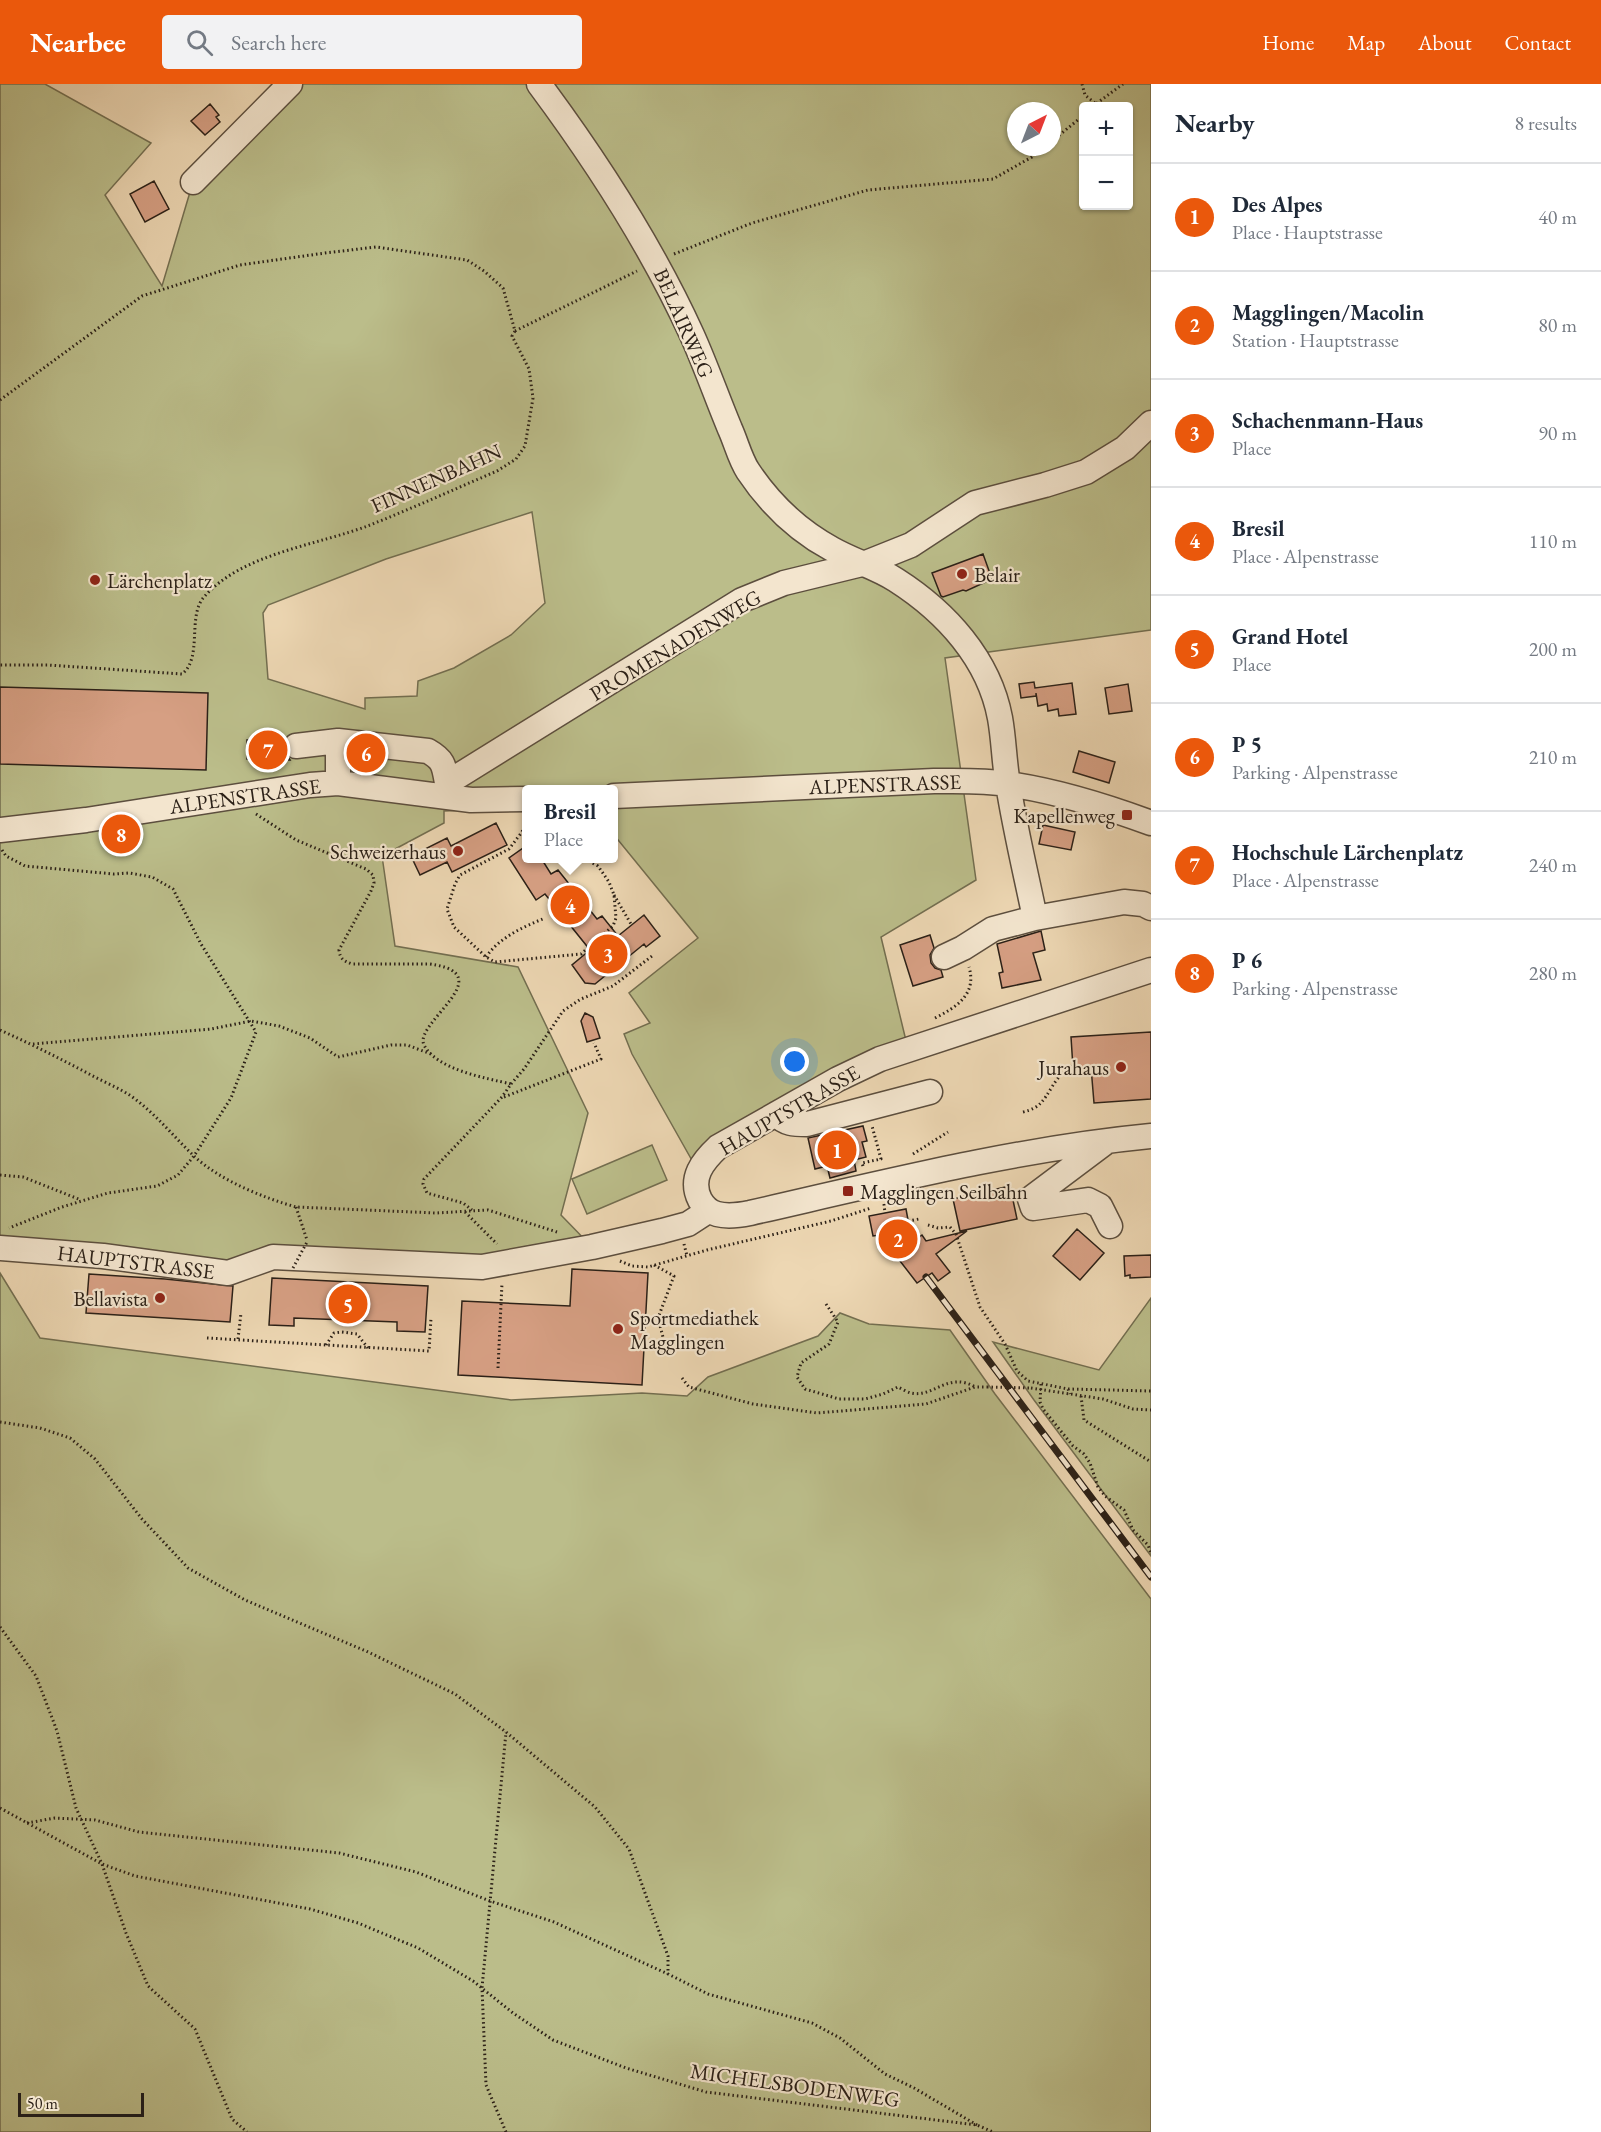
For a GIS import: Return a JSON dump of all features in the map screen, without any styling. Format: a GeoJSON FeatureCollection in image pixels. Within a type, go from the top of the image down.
{"type":"FeatureCollection","features":[{"type":"Feature","properties":{"kind":"street"},"geometry":{"type":"LineString","coordinates":[[193,182],[290,84]]}},
{"type":"Feature","properties":{"kind":"street","name":"BELAIRWEG"},"geometry":{"type":"LineString","coordinates":[[539,84],[580,139],[656,261],[692,336],[746,468],[771,503],[833,561],[866,563],[896,580],[941,614],[958,632],[976,659],[991,690],[1000,717],[1008,784],[1035,918]]}},
{"type":"Feature","properties":{"kind":"street"},"geometry":{"type":"LineString","coordinates":[[866,563],[911,545],[975,503],[1086,472],[1125,448],[1151,423]]}},
{"type":"Feature","properties":{"kind":"street","name":"PROMENADENWEG"},"geometry":{"type":"LineString","coordinates":[[446,789],[742,600],[833,561]]}},
{"type":"Feature","properties":{"kind":"street"},"geometry":{"type":"LineString","coordinates":[[338,741],[338,783]]}},
{"type":"Feature","properties":{"kind":"street"},"geometry":{"type":"LineString","coordinates":[[296,746],[338,741],[428,751],[438,757],[444,765],[446,789]]}},
{"type":"Feature","properties":{"kind":"street","name":"ALPENSTRASSE"},"geometry":{"type":"LineString","coordinates":[[618,796],[934,781],[978,781],[1008,784],[1068,796],[1151,823]]}},
{"type":"Feature","properties":{"kind":"street","name":"ALPENSTRASSE"},"geometry":{"type":"LineString","coordinates":[[0,830],[86,820],[310,785],[338,783],[446,789],[471,800],[522,799]]}},
{"type":"Feature","properties":{"kind":"street"},"geometry":{"type":"LineString","coordinates":[[954,953],[993,929],[1035,918],[1112,904],[1143,904],[1151,908]]}},
{"type":"Feature","properties":{"kind":"street","name":"HAUPTSTRASSE"},"geometry":{"type":"LineString","coordinates":[[3,1239],[103,1256],[228,1273],[273,1257],[482,1268],[503,1257],[592,1247],[688,1224],[708,1211],[698,1194],[696,1183],[698,1171],[706,1159],[718,1148],[838,1079],[889,1056],[1151,970]]}},
{"type":"Feature","properties":{"kind":"street"},"geometry":{"type":"LineString","coordinates":[[776,1114],[782,1121],[807,1124],[930,1092]]}},
{"type":"Feature","properties":{"kind":"street"},"geometry":{"type":"LineString","coordinates":[[708,1211],[719,1215],[750,1213],[1041,1151],[1108,1140],[1151,1136]]}},
{"type":"Feature","properties":{"kind":"street"},"geometry":{"type":"LineString","coordinates":[[1108,1140],[1030,1200],[1033,1208],[1088,1200],[1100,1206],[1110,1226]]}},
{"type":"Feature","properties":{"kind":"path"},"geometry":{"type":"LineString","coordinates":[[1082,84],[1085,95],[1091,102]]}},
{"type":"Feature","properties":{"kind":"path"},"geometry":{"type":"LineString","coordinates":[[1100,102],[1123,84]]}},
{"type":"Feature","properties":{"kind":"path"},"geometry":{"type":"LineString","coordinates":[[1061,133],[1079,118]]}},
{"type":"Feature","properties":{"kind":"path"},"geometry":{"type":"LineString","coordinates":[[515,331],[656,261],[752,223],[868,190],[993,179],[1033,156]]}},
{"type":"Feature","properties":{"kind":"path","name":"FINNENBAHN"},"geometry":{"type":"LineString","coordinates":[[0,400],[142,296],[240,265],[376,247],[466,260],[484,271],[503,288],[515,331],[512,336],[529,369],[533,398],[525,446],[516,459],[497,471],[368,526],[259,560],[225,579],[202,598],[195,623],[193,656],[187,670],[182,674],[48,665],[0,665]]}},
{"type":"Feature","properties":{"kind":"path"},"geometry":{"type":"LineString","coordinates":[[251,809],[296,840],[366,868],[373,875],[374,883],[371,891],[339,950],[344,961],[352,964],[440,965],[452,971],[458,978],[459,985],[453,998],[425,1031],[423,1039],[432,1054]]}},
{"type":"Feature","properties":{"kind":"path"},"geometry":{"type":"LineString","coordinates":[[522,834],[509,849],[460,875],[447,909],[454,927],[486,957],[495,962],[581,954],[613,926],[616,918],[614,895]]}},
{"type":"Feature","properties":{"kind":"path"},"geometry":{"type":"LineString","coordinates":[[0,845],[6,856],[25,866],[114,874],[129,873],[152,877],[173,889],[201,944],[256,1032],[231,1098],[194,1156],[178,1175],[157,1186],[108,1193],[62,1206],[3,1239]]}},
{"type":"Feature","properties":{"kind":"path"},"geometry":{"type":"LineString","coordinates":[[593,863],[598,866],[631,924]]}},
{"type":"Feature","properties":{"kind":"path"},"geometry":{"type":"LineString","coordinates":[[486,957],[494,946],[519,929],[545,918]]}},
{"type":"Feature","properties":{"kind":"path"},"geometry":{"type":"LineString","coordinates":[[927,1022],[953,1008],[969,991],[972,979],[954,953]]}},
{"type":"Feature","properties":{"kind":"path"},"geometry":{"type":"LineString","coordinates":[[472,1210],[464,1203],[427,1193],[423,1184],[432,1170],[502,1097],[524,1069],[562,1011],[581,999],[613,986],[652,956]]}},
{"type":"Feature","properties":{"kind":"path"},"geometry":{"type":"LineString","coordinates":[[32,1044],[211,1029],[251,1021],[279,1026],[309,1038],[338,1056],[365,1049],[407,1045],[432,1054],[466,1073],[511,1084]]}},
{"type":"Feature","properties":{"kind":"path"},"geometry":{"type":"LineString","coordinates":[[0,1030],[130,1095],[161,1120],[194,1156],[223,1177],[283,1203],[296,1207],[436,1213],[488,1210],[562,1234]]}},
{"type":"Feature","properties":{"kind":"path"},"geometry":{"type":"LineString","coordinates":[[502,1097],[601,1059],[594,1043]]}},
{"type":"Feature","properties":{"kind":"path"},"geometry":{"type":"LineString","coordinates":[[1023,1112],[1040,1106],[1052,1085],[1073,1065]]}},
{"type":"Feature","properties":{"kind":"path"},"geometry":{"type":"LineString","coordinates":[[866,1162],[881,1159],[876,1140]]}},
{"type":"Feature","properties":{"kind":"path"},"geometry":{"type":"LineString","coordinates":[[0,1175],[23,1177],[82,1201]]}},
{"type":"Feature","properties":{"kind":"path"},"geometry":{"type":"LineString","coordinates":[[885,1213],[884,1205],[893,1199]]}},
{"type":"Feature","properties":{"kind":"path"},"geometry":{"type":"LineString","coordinates":[[292,1268],[307,1242],[296,1207]]}},
{"type":"Feature","properties":{"kind":"path"},"geometry":{"type":"LineString","coordinates":[[632,1266],[654,1265],[831,1221],[873,1207]]}},
{"type":"Feature","properties":{"kind":"path"},"geometry":{"type":"LineString","coordinates":[[465,1211],[503,1257],[498,1368]]}},
{"type":"Feature","properties":{"kind":"path"},"geometry":{"type":"LineString","coordinates":[[908,1221],[919,1219]]}},
{"type":"Feature","properties":{"kind":"path"},"geometry":{"type":"LineString","coordinates":[[928,1225],[938,1228],[950,1227],[956,1234],[980,1307],[1005,1344],[1017,1371],[1028,1381],[1068,1389],[1151,1391]]}},
{"type":"Feature","properties":{"kind":"path"},"geometry":{"type":"LineString","coordinates":[[654,1265],[674,1276],[658,1318],[664,1341]]}},
{"type":"Feature","properties":{"kind":"path"},"geometry":{"type":"LineString","coordinates":[[826,1304],[838,1322],[829,1344],[801,1363],[797,1377],[805,1389],[839,1399],[865,1399],[898,1387],[913,1393],[964,1381],[975,1388]]}},
{"type":"Feature","properties":{"kind":"path"},"geometry":{"type":"LineString","coordinates":[[238,1339],[242,1313]]}},
{"type":"Feature","properties":{"kind":"path"},"geometry":{"type":"LineString","coordinates":[[207,1338],[429,1352],[431,1318]]}},
{"type":"Feature","properties":{"kind":"path"},"geometry":{"type":"LineString","coordinates":[[326,1345],[334,1333],[342,1332],[357,1334],[368,1347]]}},
{"type":"Feature","properties":{"kind":"path"},"geometry":{"type":"LineString","coordinates":[[682,1378],[690,1387],[753,1404],[817,1413],[926,1404],[975,1388],[987,1387],[1041,1389],[1103,1399],[1132,1409],[1151,1410]]}},
{"type":"Feature","properties":{"kind":"path"},"geometry":{"type":"LineString","coordinates":[[1041,1384],[1040,1402],[1043,1408],[1073,1446],[1084,1454],[1090,1463],[1098,1488],[1105,1497],[1124,1510],[1133,1530],[1148,1545],[1151,1553]]}},
{"type":"Feature","properties":{"kind":"path"},"geometry":{"type":"LineString","coordinates":[[1068,1389],[1070,1394]]}},
{"type":"Feature","properties":{"kind":"path"},"geometry":{"type":"LineString","coordinates":[[1081,1396],[1084,1420],[1151,1462]]}},
{"type":"Feature","properties":{"kind":"path"},"geometry":{"type":"LineString","coordinates":[[0,1422],[40,1428],[70,1438],[95,1459],[142,1519],[188,1568],[244,1600],[366,1651],[455,1694],[506,1732],[595,1807],[630,1849],[668,1956],[668,1974]]}},
{"type":"Feature","properties":{"kind":"path"},"geometry":{"type":"LineString","coordinates":[[0,1627],[36,1676],[57,1731],[76,1808],[102,1864],[126,1933],[148,1986],[195,2029],[232,2120],[247,2132]]}},
{"type":"Feature","properties":{"kind":"path"},"geometry":{"type":"LineString","coordinates":[[506,1732],[482,1988],[486,2085],[506,2132]]}},
{"type":"Feature","properties":{"kind":"path","name":"MICHELSBODENWEG"},"geometry":{"type":"LineString","coordinates":[[0,1808],[102,1864],[135,1876],[310,1908],[358,1923],[418,1948],[473,1981],[513,2013],[553,2040],[626,2068],[706,2092],[977,2125],[993,2132]]}},
{"type":"Feature","properties":{"kind":"path"},"geometry":{"type":"LineString","coordinates":[[27,1822],[55,1818],[95,1820],[139,1832],[339,1853],[416,1872],[490,1901],[554,1922],[708,1994],[812,2023],[840,2038],[885,2073],[977,2125]]}},
{"type":"Feature","properties":{"kind":"green space"},"geometry":{"type":"Polygon","coordinates":[[[0,84],[45,84],[151,143],[105,195],[162,286],[193,182],[290,84],[1151,84],[1151,630],[945,658],[976,880],[881,937],[908,1049],[698,1171],[632,1054],[624,1034],[650,1023],[629,993],[698,938],[618,840],[618,785],[522,785],[522,808],[444,811],[444,823],[382,856],[395,946],[518,967],[588,1113],[561,1215],[592,1247],[503,1265],[273,1257],[228,1273],[0,1248],[0,84]],[[532,512],[386,559],[268,605],[263,613],[268,679],[365,709],[365,698],[417,696],[418,681],[454,668],[511,635],[545,603],[532,512]]]}},
{"type":"Feature","properties":{"kind":"green space"},"geometry":{"type":"Polygon","coordinates":[[[652,1145],[667,1180],[587,1214],[572,1179],[652,1145]]]}},
{"type":"Feature","properties":{"kind":"green space"},"geometry":{"type":"Polygon","coordinates":[[[0,1273],[40,1338],[511,1400],[642,1393],[687,1396],[708,1377],[818,1336],[840,1313],[869,1324],[950,1330],[995,1394],[1151,1599],[1151,2132],[0,2132],[0,1273]]]}},
{"type":"Feature","properties":{"kind":"green space"},"geometry":{"type":"Polygon","coordinates":[[[1151,1298],[1151,1556],[993,1342],[1099,1370],[1151,1298]]]}},
{"type":"Feature","properties":{"kind":"building"},"geometry":{"type":"Polygon","coordinates":[[[210,104],[219,115],[216,117],[220,122],[205,135],[191,121],[210,104]]]}},
{"type":"Feature","properties":{"kind":"building"},"geometry":{"type":"Polygon","coordinates":[[[154,181],[169,209],[145,222],[130,194],[154,181]]]}},
{"type":"Feature","properties":{"kind":"building","name":"Belair"},"geometry":{"type":"Polygon","coordinates":[[[983,554],[992,579],[966,591],[941,596],[932,573],[983,554]]]}},
{"type":"Feature","properties":{"kind":"building"},"geometry":{"type":"Polygon","coordinates":[[[1034,682],[1035,688],[1072,683],[1076,714],[1059,716],[1058,709],[1048,711],[1047,704],[1038,706],[1036,693],[1036,696],[1021,698],[1019,684],[1034,682]]]}},
{"type":"Feature","properties":{"kind":"building"},"geometry":{"type":"Polygon","coordinates":[[[1128,684],[1132,711],[1109,714],[1105,688],[1128,684]]]}},
{"type":"Feature","properties":{"kind":"building"},"geometry":{"type":"Polygon","coordinates":[[[0,687],[208,693],[206,770],[0,764],[0,687]]]}},
{"type":"Feature","properties":{"kind":"building"},"geometry":{"type":"Polygon","coordinates":[[[247,740],[283,741],[282,748],[290,760],[247,759],[247,740]]]}},
{"type":"Feature","properties":{"kind":"building"},"geometry":{"type":"Polygon","coordinates":[[[1079,751],[1115,762],[1109,783],[1073,772],[1079,751]]]}},
{"type":"Feature","properties":{"kind":"building","name":"Schweizerhaus"},"geometry":{"type":"Polygon","coordinates":[[[496,823],[507,845],[452,872],[447,862],[420,875],[411,856],[447,838],[451,846],[496,823]]]}},
{"type":"Feature","properties":{"kind":"building"},"geometry":{"type":"Polygon","coordinates":[[[1043,825],[1075,832],[1071,850],[1039,844],[1043,825]]]}},
{"type":"Feature","properties":{"kind":"building"},"geometry":{"type":"Polygon","coordinates":[[[522,849],[522,863],[544,863],[551,874],[558,870],[597,919],[602,916],[618,936],[644,915],[660,936],[646,947],[644,944],[595,984],[585,983],[572,965],[590,950],[545,894],[536,900],[509,858],[522,849]]]}},
{"type":"Feature","properties":{"kind":"building"},"geometry":{"type":"Polygon","coordinates":[[[1041,931],[1045,950],[1033,953],[1041,980],[1002,988],[999,973],[1003,972],[997,944],[1041,931]]]}},
{"type":"Feature","properties":{"kind":"building"},"geometry":{"type":"Polygon","coordinates":[[[930,935],[934,948],[930,955],[931,963],[935,968],[941,970],[943,977],[913,986],[900,945],[930,935]]]}},
{"type":"Feature","properties":{"kind":"building"},"geometry":{"type":"Polygon","coordinates":[[[585,1013],[593,1017],[600,1038],[587,1042],[581,1021],[585,1013]]]}},
{"type":"Feature","properties":{"kind":"building","name":"Jurahaus"},"geometry":{"type":"Polygon","coordinates":[[[1151,1032],[1151,1099],[1094,1103],[1091,1067],[1073,1068],[1071,1037],[1151,1032]]]}},
{"type":"Feature","properties":{"kind":"building"},"geometry":{"type":"Polygon","coordinates":[[[863,1126],[867,1141],[862,1142],[866,1157],[854,1160],[856,1171],[830,1178],[827,1166],[815,1169],[808,1138],[863,1126]]]}},
{"type":"Feature","properties":{"kind":"building"},"geometry":{"type":"Polygon","coordinates":[[[1010,1186],[1017,1219],[960,1231],[953,1199],[1010,1186]]]}},
{"type":"Feature","properties":{"kind":"building"},"geometry":{"type":"Polygon","coordinates":[[[906,1209],[912,1242],[922,1235],[926,1241],[967,1231],[936,1254],[950,1272],[938,1281],[932,1273],[917,1283],[880,1235],[873,1236],[869,1216],[906,1209]]]}},
{"type":"Feature","properties":{"kind":"building"},"geometry":{"type":"Polygon","coordinates":[[[1077,1229],[1104,1253],[1080,1280],[1053,1256],[1077,1229]]]}},
{"type":"Feature","properties":{"kind":"building"},"geometry":{"type":"Polygon","coordinates":[[[1151,1255],[1151,1277],[1130,1278],[1130,1275],[1125,1276],[1124,1256],[1151,1255]]]}},
{"type":"Feature","properties":{"kind":"building"},"geometry":{"type":"Polygon","coordinates":[[[572,1269],[648,1273],[642,1385],[458,1375],[462,1301],[570,1306],[572,1269]]]}},
{"type":"Feature","properties":{"kind":"building","name":"Bellavista"},"geometry":{"type":"Polygon","coordinates":[[[89,1274],[233,1286],[230,1322],[86,1313],[89,1274]]]}},
{"type":"Feature","properties":{"kind":"building"},"geometry":{"type":"Polygon","coordinates":[[[272,1278],[428,1286],[425,1332],[397,1331],[397,1322],[294,1318],[294,1326],[269,1325],[272,1278]]]}},
{"type":"Feature","properties":{"kind":"railway"},"geometry":{"type":"LineString","coordinates":[[926,1277],[1151,1577]]}},
{"type":"Feature","properties":{"kind":"place","name":"Belair"},"geometry":{"type":"Point","coordinates":[962,574]}},
{"type":"Feature","properties":{"kind":"place","name":"Lärchenplatz"},"geometry":{"type":"Point","coordinates":[95,580]}},
{"type":"Feature","properties":{"kind":"place","name":"Hochschule Lärchenplatz"},"geometry":{"type":"Point","coordinates":[268,750]}},
{"type":"Feature","properties":{"kind":"place","name":"P 5"},"geometry":{"type":"Point","coordinates":[366,753]}},
{"type":"Feature","properties":{"kind":"place","name":"Kapellenweg"},"geometry":{"type":"Point","coordinates":[1127,815]}},
{"type":"Feature","properties":{"kind":"place","name":"P 6"},"geometry":{"type":"Point","coordinates":[121,834]}},
{"type":"Feature","properties":{"kind":"place","name":"Schweizerhaus"},"geometry":{"type":"Point","coordinates":[458,851]}},
{"type":"Feature","properties":{"kind":"place","name":"Bresil"},"geometry":{"type":"Point","coordinates":[570,905]}},
{"type":"Feature","properties":{"kind":"place","name":"Schachenmann-Haus"},"geometry":{"type":"Point","coordinates":[608,954]}},
{"type":"Feature","properties":{"kind":"place","name":"Jurahaus"},"geometry":{"type":"Point","coordinates":[1121,1067]}},
{"type":"Feature","properties":{"kind":"place","name":"Des Alpes"},"geometry":{"type":"Point","coordinates":[837,1150]}},
{"type":"Feature","properties":{"kind":"place","name":"Magglingen Seilbahn"},"geometry":{"type":"Point","coordinates":[848,1191]}},
{"type":"Feature","properties":{"kind":"place","name":"Magglingen/Macolin"},"geometry":{"type":"Point","coordinates":[898,1239]}},
{"type":"Feature","properties":{"kind":"place","name":"Bellavista"},"geometry":{"type":"Point","coordinates":[160,1298]}},
{"type":"Feature","properties":{"kind":"place","name":"Grand Hotel"},"geometry":{"type":"Point","coordinates":[348,1304]}},
{"type":"Feature","properties":{"kind":"place","name":"Sportmediathek Magglingen"},"geometry":{"type":"Point","coordinates":[618,1329]}}]}
